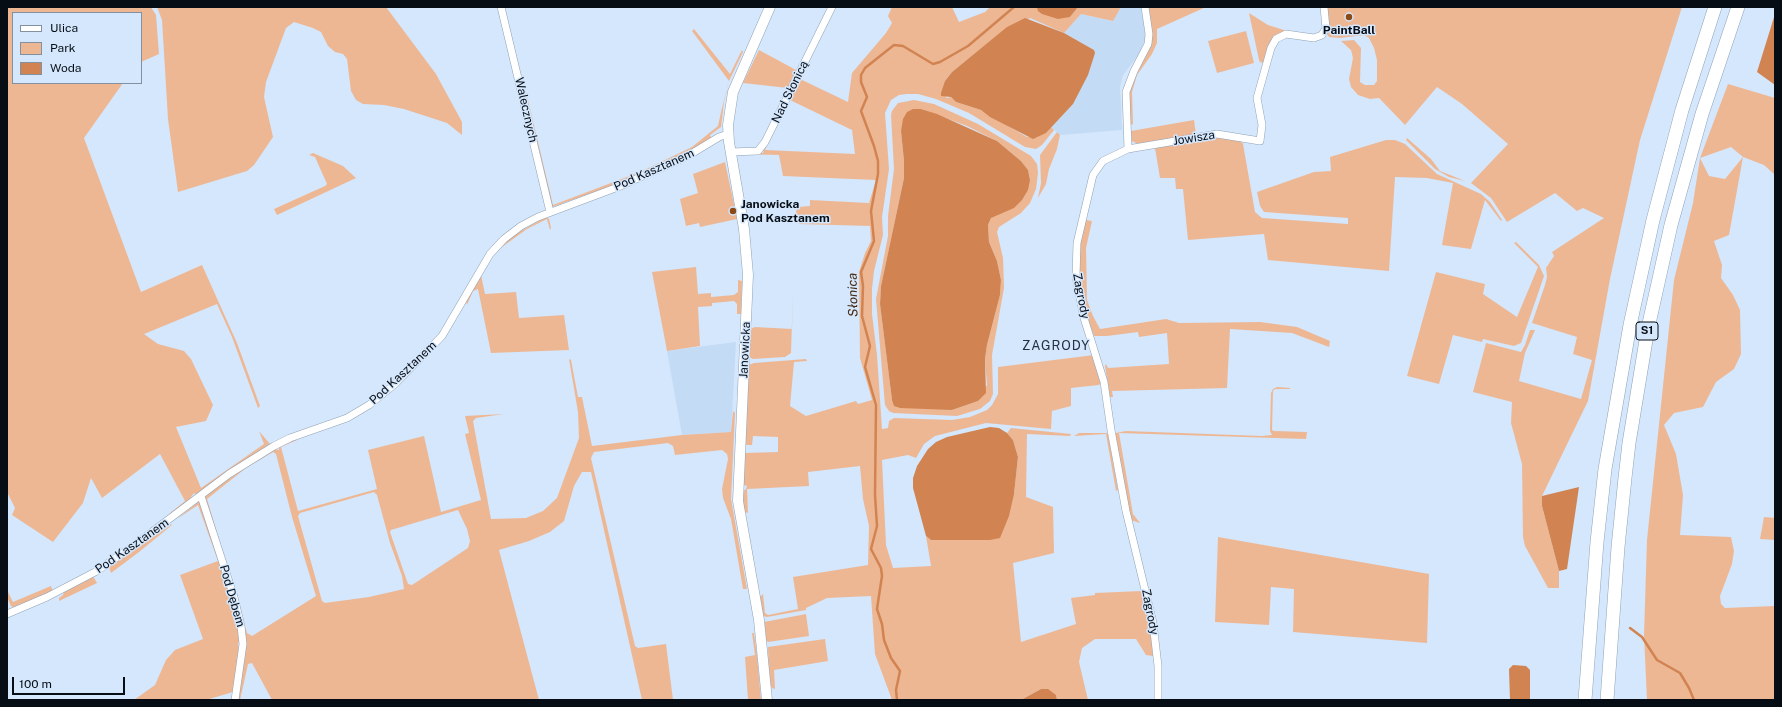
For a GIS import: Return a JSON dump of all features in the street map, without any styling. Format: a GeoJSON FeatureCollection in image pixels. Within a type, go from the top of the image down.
{"type":"FeatureCollection","features":[{"type":"Feature","properties":{"kind":"highway","name":"S1"},"geometry":{"type":"LineString","coordinates":[[1585,700],[1597,542],[1605,469],[1630,325],[1653,220],[1682,110],[1715,7]]}},
{"type":"Feature","properties":{"kind":"highway","name":"S1"},"geometry":{"type":"LineString","coordinates":[[1608,700],[1618,547],[1625,478],[1648,328],[1671,225],[1700,122],[1738,7]]}},
{"type":"Feature","properties":{"kind":"street","name":"Walecznych"},"geometry":{"type":"LineString","coordinates":[[501,7],[550,212]]}},
{"type":"Feature","properties":{"kind":"street","name":"Janowicka"},"geometry":{"type":"LineString","coordinates":[[767,700],[759,620],[738,501],[748,275],[744,229],[728,134],[733,92],[770,7]]}},
{"type":"Feature","properties":{"kind":"street","name":"Nad Słonicą"},"geometry":{"type":"LineString","coordinates":[[731,152],[758,151],[765,142],[832,7]]}},
{"type":"Feature","properties":{"kind":"street"},"geometry":{"type":"LineString","coordinates":[[1128,149],[1126,92],[1134,71],[1148,44],[1149,34],[1145,7]]}},
{"type":"Feature","properties":{"kind":"street","name":"Jowisza"},"geometry":{"type":"LineString","coordinates":[[1128,149],[1217,134],[1260,140],[1262,125],[1257,98],[1271,48],[1276,39],[1286,34],[1320,37],[1326,28],[1324,7]]}},
{"type":"Feature","properties":{"kind":"street","name":"Pod Kasztanem"},"geometry":{"type":"LineString","coordinates":[[7,614],[46,597],[95,572],[229,474],[274,446],[290,438],[347,418],[380,397],[442,336],[478,271],[496,246],[521,226],[550,212],[625,184],[692,154],[719,136],[728,134]]}},
{"type":"Feature","properties":{"kind":"street","name":"Zagrody"},"geometry":{"type":"LineString","coordinates":[[1128,149],[1103,161],[1093,174],[1077,243],[1076,277],[1084,318],[1104,382],[1110,430],[1126,511],[1154,623],[1158,666],[1158,700]]}},
{"type":"Feature","properties":{"kind":"street","name":"Pod Dębem"},"geometry":{"type":"LineString","coordinates":[[200,496],[234,597],[241,626],[243,644],[235,700]]}},
{"type":"Feature","properties":{"kind":"shaded area"},"geometry":{"type":"Polygon","coordinates":[[[1121,7],[1142,7],[1147,34],[1139,54],[1123,75],[1120,87],[1122,130],[1060,135],[1051,127],[1073,104],[1094,50],[1064,33],[1081,14],[1112,21],[1121,7]]]}},
{"type":"Feature","properties":{"kind":"shaded area"},"geometry":{"type":"Polygon","coordinates":[[[736,342],[731,432],[682,435],[667,351],[736,342]]]}},
{"type":"Feature","properties":{"kind":"green space"},"geometry":{"type":"Polygon","coordinates":[[[7,7],[151,7],[156,15],[159,54],[142,62],[142,12],[12,12],[12,84],[122,84],[84,138],[141,292],[202,265],[237,343],[260,406],[258,408],[232,337],[217,304],[144,334],[158,344],[184,351],[191,359],[213,405],[206,421],[176,427],[201,488],[264,444],[259,431],[270,444],[197,496],[194,493],[191,500],[170,516],[169,514],[185,501],[160,454],[102,498],[91,478],[83,503],[53,542],[12,515],[15,508],[7,492],[7,7]]]}},
{"type":"Feature","properties":{"kind":"green space"},"geometry":{"type":"Polygon","coordinates":[[[157,7],[386,7],[436,74],[462,122],[462,135],[447,123],[404,109],[384,105],[363,104],[356,100],[351,91],[347,59],[343,54],[335,52],[328,46],[321,32],[294,22],[286,28],[266,82],[264,97],[273,137],[254,165],[247,171],[178,192],[168,119],[162,20],[157,7]]]}},
{"type":"Feature","properties":{"kind":"green space"},"geometry":{"type":"Polygon","coordinates":[[[892,7],[952,7],[959,22],[985,12],[990,7],[1037,7],[1070,17],[1078,7],[1121,7],[1113,21],[1081,14],[1064,33],[1030,18],[978,51],[952,72],[945,81],[946,98],[951,97],[956,102],[981,110],[1027,137],[1046,133],[1051,127],[1054,130],[1042,145],[1036,149],[1025,147],[969,113],[936,99],[918,94],[907,94],[899,95],[891,100],[885,113],[889,169],[882,217],[883,235],[874,271],[872,289],[872,314],[877,355],[882,429],[888,428],[889,421],[894,418],[952,420],[970,417],[987,410],[992,405],[998,394],[998,367],[1094,355],[1101,383],[1099,385],[1071,388],[1071,406],[1052,411],[1051,429],[986,423],[935,436],[924,444],[916,458],[908,455],[882,460],[886,545],[893,568],[931,566],[926,536],[931,540],[1014,494],[1018,457],[1013,440],[1007,433],[1011,428],[1071,434],[1070,436],[1027,434],[1026,497],[1053,507],[1054,553],[1013,563],[1021,642],[1076,624],[1071,598],[1095,595],[1095,593],[1142,591],[1150,624],[1153,656],[1146,655],[1136,639],[1095,639],[1082,648],[1079,662],[1088,700],[1057,700],[1056,695],[1041,689],[1021,700],[892,700],[875,654],[871,596],[827,598],[806,608],[806,610],[767,617],[763,616],[760,597],[763,594],[765,613],[768,615],[798,609],[793,577],[868,565],[869,526],[863,499],[860,466],[808,472],[809,486],[747,489],[748,513],[742,511],[742,492],[747,486],[742,484],[745,453],[778,452],[778,437],[753,436],[752,445],[745,445],[749,365],[754,363],[806,359],[807,361],[794,362],[790,406],[806,416],[856,401],[858,404],[872,400],[860,358],[859,272],[865,253],[871,241],[870,226],[799,224],[796,211],[798,207],[810,206],[810,200],[869,203],[876,180],[783,176],[779,155],[739,154],[763,153],[764,151],[759,151],[771,137],[765,150],[855,154],[852,130],[790,100],[800,79],[848,102],[852,73],[886,33],[892,23],[888,16],[892,7]]]}},
{"type":"Feature","properties":{"kind":"green space"},"geometry":{"type":"Polygon","coordinates":[[[1148,7],[1206,7],[1157,29],[1157,43],[1152,54],[1137,75],[1132,92],[1133,124],[1131,125],[1128,112],[1130,88],[1148,51],[1148,7]]]}},
{"type":"Feature","properties":{"kind":"green space"},"geometry":{"type":"Polygon","coordinates":[[[1325,7],[1682,7],[1640,140],[1610,279],[1588,401],[1542,496],[1542,506],[1559,571],[1559,588],[1548,588],[1525,546],[1523,537],[1522,464],[1511,423],[1512,402],[1473,392],[1486,343],[1521,352],[1530,330],[1535,330],[1525,353],[1519,381],[1581,399],[1592,360],[1573,354],[1577,337],[1532,323],[1545,285],[1547,277],[1546,268],[1554,256],[1552,252],[1604,218],[1583,208],[1577,211],[1555,193],[1507,222],[1491,198],[1471,183],[1508,144],[1462,104],[1437,87],[1405,125],[1379,98],[1370,99],[1358,95],[1351,87],[1349,79],[1353,58],[1351,50],[1341,41],[1354,40],[1361,48],[1360,82],[1365,85],[1374,85],[1377,81],[1377,60],[1374,48],[1369,38],[1364,35],[1340,38],[1329,37],[1327,34],[1325,7]]]}},
{"type":"Feature","properties":{"kind":"green space"},"geometry":{"type":"Polygon","coordinates":[[[1249,13],[1268,25],[1290,32],[1282,33],[1263,63],[1259,60],[1249,13]]]}},
{"type":"Feature","properties":{"kind":"green space"},"geometry":{"type":"Polygon","coordinates":[[[694,29],[730,74],[742,50],[743,52],[729,81],[692,31],[694,29]]]}},
{"type":"Feature","properties":{"kind":"green space"},"geometry":{"type":"Polygon","coordinates":[[[1246,31],[1254,63],[1217,73],[1208,41],[1246,31]]]}},
{"type":"Feature","properties":{"kind":"green space"},"geometry":{"type":"Polygon","coordinates":[[[759,50],[796,70],[788,88],[743,83],[759,50]]]}},
{"type":"Feature","properties":{"kind":"green space"},"geometry":{"type":"Polygon","coordinates":[[[519,62],[553,205],[640,172],[692,147],[718,126],[729,81],[724,102],[721,127],[710,135],[711,138],[685,154],[617,184],[552,207],[519,62]]]}},
{"type":"Feature","properties":{"kind":"green space"},"geometry":{"type":"Polygon","coordinates":[[[1728,84],[1775,98],[1775,175],[1764,165],[1743,157],[1731,147],[1700,158],[1728,84]]]}},
{"type":"Feature","properties":{"kind":"green space"},"geometry":{"type":"Polygon","coordinates":[[[914,100],[934,104],[978,124],[1031,156],[1037,164],[1038,173],[1036,189],[1030,203],[1021,213],[999,227],[997,232],[1003,258],[1004,288],[992,355],[993,394],[990,401],[980,409],[957,416],[893,413],[889,411],[885,405],[876,299],[888,236],[888,216],[894,169],[891,115],[898,103],[914,100]],[[921,109],[901,131],[904,178],[881,286],[880,304],[892,400],[952,410],[978,401],[987,385],[985,359],[987,345],[1000,295],[1001,280],[997,261],[989,242],[988,225],[991,218],[1030,180],[1028,170],[1021,161],[997,141],[967,126],[921,109]]]}},
{"type":"Feature","properties":{"kind":"green space"},"geometry":{"type":"Polygon","coordinates":[[[1194,120],[1196,135],[1138,144],[1132,141],[1131,131],[1194,120]]]}},
{"type":"Feature","properties":{"kind":"green space"},"geometry":{"type":"Polygon","coordinates":[[[1057,132],[1060,135],[1057,149],[1049,169],[1046,184],[1038,198],[1041,183],[1040,155],[1057,132]]]}},
{"type":"Feature","properties":{"kind":"green space"},"geometry":{"type":"Polygon","coordinates":[[[1213,136],[1240,140],[1243,144],[1255,212],[1262,218],[1348,224],[1348,218],[1264,212],[1260,206],[1257,192],[1314,172],[1331,171],[1330,157],[1386,140],[1395,140],[1405,144],[1437,174],[1481,194],[1490,202],[1502,220],[1501,221],[1485,200],[1471,249],[1442,245],[1453,183],[1427,178],[1395,177],[1389,271],[1268,260],[1264,234],[1188,240],[1183,189],[1176,189],[1175,178],[1160,178],[1155,148],[1213,136]]]}},
{"type":"Feature","properties":{"kind":"green space"},"geometry":{"type":"Polygon","coordinates":[[[1407,138],[1431,159],[1440,171],[1465,181],[1449,177],[1435,169],[1406,140],[1407,138]]]}},
{"type":"Feature","properties":{"kind":"green space"},"geometry":{"type":"Polygon","coordinates":[[[313,153],[343,166],[356,178],[277,215],[274,209],[327,184],[315,157],[309,155],[313,153]]]}},
{"type":"Feature","properties":{"kind":"green space"},"geometry":{"type":"Polygon","coordinates":[[[1743,157],[1729,235],[1714,241],[1722,265],[1721,278],[1733,295],[1740,310],[1741,354],[1734,369],[1716,382],[1703,407],[1674,413],[1664,425],[1676,454],[1683,495],[1680,535],[1731,537],[1734,551],[1732,564],[1720,596],[1721,604],[1725,608],[1775,606],[1775,700],[1647,700],[1644,635],[1647,540],[1674,280],[1693,203],[1700,158],[1709,176],[1725,179],[1743,157]]]}},
{"type":"Feature","properties":{"kind":"green space"},"geometry":{"type":"Polygon","coordinates":[[[725,162],[735,209],[733,209],[734,214],[736,214],[737,219],[700,227],[699,223],[686,226],[680,199],[698,193],[693,174],[725,162]]]}},
{"type":"Feature","properties":{"kind":"green space"},"geometry":{"type":"Polygon","coordinates":[[[546,217],[549,219],[550,230],[547,219],[527,229],[502,247],[492,257],[481,275],[485,294],[516,292],[519,318],[564,315],[569,350],[491,353],[478,289],[473,291],[467,305],[466,301],[484,268],[497,250],[512,236],[546,217]]]}},
{"type":"Feature","properties":{"kind":"green space"},"geometry":{"type":"Polygon","coordinates":[[[1086,220],[1092,221],[1086,248],[1087,300],[1100,329],[1166,319],[1179,323],[1260,322],[1297,327],[1330,341],[1329,347],[1292,333],[1230,329],[1227,388],[1112,391],[1113,397],[1110,397],[1105,366],[1106,364],[1108,368],[1169,364],[1167,333],[1139,337],[1138,332],[1094,336],[1087,317],[1079,279],[1080,241],[1086,220]]]}},
{"type":"Feature","properties":{"kind":"green space"},"geometry":{"type":"Polygon","coordinates":[[[1516,242],[1539,265],[1544,276],[1521,343],[1514,346],[1483,339],[1482,342],[1453,335],[1439,384],[1407,376],[1436,272],[1485,284],[1483,294],[1517,317],[1538,267],[1514,243],[1516,242]]]}},
{"type":"Feature","properties":{"kind":"green space"},"geometry":{"type":"Polygon","coordinates":[[[696,267],[698,294],[711,293],[711,297],[734,295],[738,292],[738,280],[742,281],[741,314],[737,314],[737,304],[734,301],[712,303],[712,306],[698,307],[700,346],[667,351],[652,272],[696,267]]]}},
{"type":"Feature","properties":{"kind":"green space"},"geometry":{"type":"Polygon","coordinates":[[[755,327],[792,329],[791,353],[785,357],[753,359],[749,357],[750,329],[755,327]]]}},
{"type":"Feature","properties":{"kind":"green space"},"geometry":{"type":"Polygon","coordinates":[[[569,359],[571,360],[578,397],[582,397],[592,446],[682,435],[731,432],[733,411],[735,413],[731,499],[747,589],[743,589],[731,519],[723,498],[722,489],[728,459],[727,454],[722,450],[675,455],[673,446],[668,443],[594,452],[591,458],[635,646],[638,648],[666,644],[673,700],[642,700],[591,472],[582,472],[574,486],[564,521],[550,532],[529,541],[499,550],[539,700],[272,700],[252,663],[248,664],[240,700],[237,700],[244,643],[205,497],[206,495],[243,469],[275,449],[279,450],[279,447],[296,439],[297,440],[281,447],[298,511],[377,489],[368,450],[424,436],[441,512],[481,500],[465,434],[469,433],[465,416],[504,414],[476,418],[473,421],[491,519],[526,518],[543,511],[557,498],[579,438],[578,412],[569,359]],[[273,452],[246,468],[207,499],[247,633],[252,636],[316,596],[292,517],[276,454],[273,452]],[[374,492],[300,513],[298,516],[322,601],[325,603],[369,597],[404,589],[402,576],[390,543],[377,495],[374,492]],[[458,510],[391,530],[390,532],[408,584],[412,585],[468,548],[470,541],[467,529],[458,510]]]}},
{"type":"Feature","properties":{"kind":"green space"},"geometry":{"type":"Polygon","coordinates":[[[1277,387],[1290,389],[1275,389],[1273,391],[1272,430],[1307,432],[1306,439],[1119,433],[1133,514],[1140,523],[1131,520],[1115,435],[1116,433],[1126,431],[1262,436],[1272,435],[1270,431],[1271,393],[1273,389],[1277,387]]]}},
{"type":"Feature","properties":{"kind":"green space"},"geometry":{"type":"Polygon","coordinates":[[[1079,433],[1108,434],[1118,490],[1116,491],[1106,434],[1074,436],[1079,433]]]}},
{"type":"Feature","properties":{"kind":"green space"},"geometry":{"type":"Polygon","coordinates":[[[200,502],[237,615],[240,655],[233,692],[206,700],[134,700],[155,685],[166,660],[175,650],[203,639],[180,575],[218,561],[198,505],[177,519],[200,502]]]}},
{"type":"Feature","properties":{"kind":"green space"},"geometry":{"type":"Polygon","coordinates":[[[1764,517],[1775,518],[1775,540],[1760,539],[1764,517]]]}},
{"type":"Feature","properties":{"kind":"green space"},"geometry":{"type":"Polygon","coordinates":[[[171,524],[172,525],[139,552],[111,573],[109,567],[171,524]]]}},
{"type":"Feature","properties":{"kind":"green space"},"geometry":{"type":"Polygon","coordinates":[[[1218,537],[1429,574],[1427,643],[1293,632],[1294,589],[1271,587],[1269,625],[1215,622],[1218,537]]]}},
{"type":"Feature","properties":{"kind":"green space"},"geometry":{"type":"Polygon","coordinates":[[[93,576],[97,583],[59,601],[59,598],[64,592],[93,576]]]}},
{"type":"Feature","properties":{"kind":"green space"},"geometry":{"type":"Polygon","coordinates":[[[51,586],[53,592],[15,608],[11,606],[7,597],[8,592],[13,602],[51,586]]]}},
{"type":"Feature","properties":{"kind":"green space"},"geometry":{"type":"Polygon","coordinates":[[[806,614],[809,636],[768,642],[766,640],[764,622],[806,614]]]}},
{"type":"Feature","properties":{"kind":"green space"},"geometry":{"type":"Polygon","coordinates":[[[752,633],[754,633],[757,655],[761,700],[748,700],[745,657],[755,655],[752,633]]]}},
{"type":"Feature","properties":{"kind":"green space"},"geometry":{"type":"Polygon","coordinates":[[[825,639],[828,661],[774,670],[775,689],[772,688],[769,682],[768,647],[825,639]]]}},
{"type":"Feature","properties":{"kind":"water"},"geometry":{"type":"Polygon","coordinates":[[[1078,7],[1070,17],[1058,19],[1042,14],[1037,8],[1078,7]]]}},
{"type":"Feature","properties":{"kind":"water"},"geometry":{"type":"Polygon","coordinates":[[[1775,14],[1775,85],[1757,72],[1775,14]]]}},
{"type":"Feature","properties":{"kind":"water"},"geometry":{"type":"Polygon","coordinates":[[[1025,18],[1064,33],[1094,50],[1095,53],[1088,75],[1073,104],[1046,133],[1033,139],[990,117],[981,110],[956,102],[951,97],[941,96],[945,81],[952,72],[1007,27],[1025,18]]]}},
{"type":"Feature","properties":{"kind":"water"},"geometry":{"type":"Polygon","coordinates":[[[913,109],[921,109],[937,114],[997,141],[1021,161],[1028,170],[1030,180],[1028,190],[1022,200],[1014,208],[991,218],[988,225],[989,242],[997,261],[1001,280],[1000,295],[987,345],[985,359],[986,393],[978,401],[952,410],[900,408],[894,406],[892,400],[880,304],[881,286],[904,178],[901,131],[903,119],[907,112],[913,109]]]}},
{"type":"Feature","properties":{"kind":"water"},"geometry":{"type":"Polygon","coordinates":[[[990,427],[999,428],[1007,433],[1013,440],[1018,457],[1014,494],[1009,516],[1000,538],[990,540],[931,540],[926,536],[913,488],[913,478],[917,466],[928,449],[936,442],[947,437],[990,427]]]}},
{"type":"Feature","properties":{"kind":"water"},"geometry":{"type":"Polygon","coordinates":[[[1579,487],[1567,569],[1559,571],[1542,506],[1542,496],[1579,487]]]}},
{"type":"Feature","properties":{"kind":"water"},"geometry":{"type":"Polygon","coordinates":[[[1513,665],[1526,666],[1530,670],[1530,700],[1510,700],[1509,669],[1513,665]]]}},
{"type":"Feature","properties":{"kind":"water"},"geometry":{"type":"Polygon","coordinates":[[[1041,689],[1048,689],[1056,695],[1057,700],[1021,700],[1041,689]]]}},
{"type":"Feature","properties":{"kind":"waterway","name":"Słonica"},"geometry":{"type":"LineString","coordinates":[[897,700],[896,690],[900,671],[891,658],[884,640],[882,624],[877,609],[882,576],[881,568],[871,549],[877,526],[875,495],[876,405],[865,367],[870,346],[862,316],[863,286],[861,272],[874,241],[871,211],[878,174],[878,161],[861,111],[867,97],[861,82],[861,75],[865,68],[894,45],[903,46],[933,64],[940,62],[968,46],[1014,7]]}},
{"type":"Feature","properties":{"kind":"waterway"},"geometry":{"type":"LineString","coordinates":[[1630,628],[1642,637],[1657,660],[1680,673],[1694,700]]}},
{"type":"Feature","properties":{"kind":"place","name":"PaintBall"},"geometry":{"type":"Point","coordinates":[1349,17]}},
{"type":"Feature","properties":{"kind":"place","name":"Janowicka Pod Kasztanem"},"geometry":{"type":"Point","coordinates":[733,211]}},
{"type":"Feature","properties":{"kind":"district","name":"ZAGRODY"},"geometry":{"type":"Point","coordinates":[1056,346]}}]}
